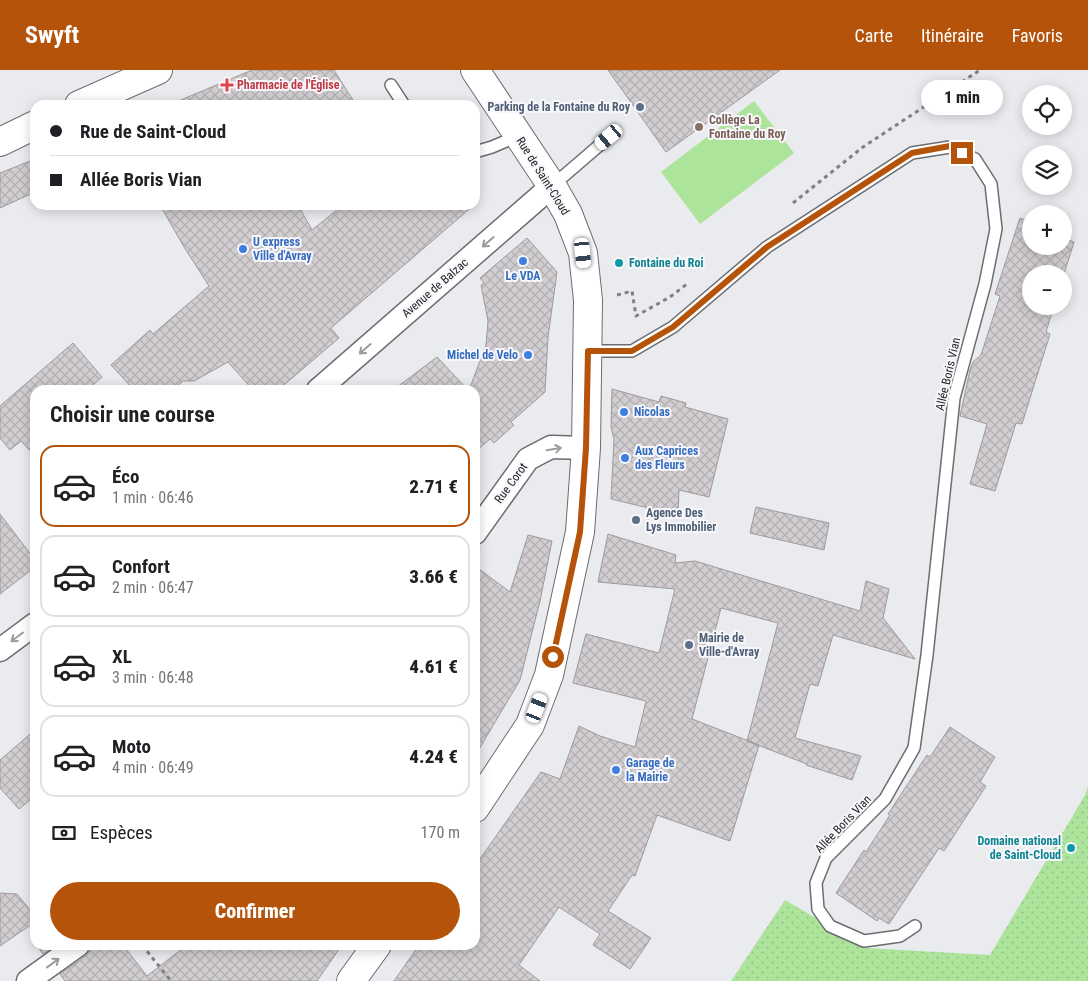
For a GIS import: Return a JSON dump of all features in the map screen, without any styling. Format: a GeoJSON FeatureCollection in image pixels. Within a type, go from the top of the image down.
{"type":"FeatureCollection","features":[{"type":"Feature","properties":{"kind":"main road"},"geometry":{"type":"LineString","coordinates":[[90,100],[158,70]]}},
{"type":"Feature","properties":{"kind":"main road","name":"Rue de Saint-Cloud"},"geometry":{"type":"LineString","coordinates":[[475,70],[552,186],[568,214],[583,253],[588,300],[586,448],[580,532],[550,675],[530,725],[480,800]]}},
{"type":"Feature","properties":{"kind":"main road"},"geometry":{"type":"LineString","coordinates":[[0,142],[30,127]]}},
{"type":"Feature","properties":{"kind":"main road"},"geometry":{"type":"LineString","coordinates":[[350,981],[373,950]]}},
{"type":"Feature","properties":{"kind":"street","name":"Avenue de Balzac"},"geometry":{"type":"LineString","coordinates":[[324,385],[552,186]]}},
{"type":"Feature","properties":{"kind":"street","name":"Rue Corot"},"geometry":{"type":"LineString","coordinates":[[480,526],[528,459],[551,447],[586,448]]}},
{"type":"Feature","properties":{"kind":"street"},"geometry":{"type":"LineString","coordinates":[[0,650],[30,628]]}},
{"type":"Feature","properties":{"kind":"street"},"geometry":{"type":"LineString","coordinates":[[28,981],[71,950]]}},
{"type":"Feature","properties":{"kind":"lane"},"geometry":{"type":"LineString","coordinates":[[391,85],[401,100]]}},
{"type":"Feature","properties":{"kind":"lane"},"geometry":{"type":"LineString","coordinates":[[480,151],[518,136]]}},
{"type":"Feature","properties":{"kind":"lane"},"geometry":{"type":"LineString","coordinates":[[552,186],[609,137]]}},
{"type":"Feature","properties":{"kind":"lane","name":"Allée Boris Vian"},"geometry":{"type":"LineString","coordinates":[[588,351],[632,351],[673,327],[767,247],[912,153],[950,146],[974,159],[991,184],[996,229],[985,284],[954,398],[927,655],[914,748],[885,800],[826,858],[816,883],[818,909],[830,926],[864,941],[900,936],[915,926]]}},
{"type":"Feature","properties":{"kind":"path"},"geometry":{"type":"LineString","coordinates":[[146,950],[171,981]]}},
{"type":"Feature","properties":{"kind":"green space"},"geometry":{"type":"Polygon","coordinates":[[[754,101],[794,153],[700,224],[661,172],[754,101]]]}},
{"type":"Feature","properties":{"kind":"green space","name":"Domaine national de Saint-Cloud"},"geometry":{"type":"Polygon","coordinates":[[[1088,787],[1088,981],[731,981],[785,900],[867,948],[990,955],[1088,787]]]}},
{"type":"Feature","properties":{"kind":"building"},"geometry":{"type":"Polygon","coordinates":[[[252,70],[334,70],[353,100],[181,100],[252,70]]]}},
{"type":"Feature","properties":{"kind":"building"},"geometry":{"type":"Polygon","coordinates":[[[608,70],[780,70],[666,152],[608,70]]]}},
{"type":"Feature","properties":{"kind":"building"},"geometry":{"type":"Polygon","coordinates":[[[30,161],[30,194],[0,208],[0,173],[30,161]]]}},
{"type":"Feature","properties":{"kind":"building"},"geometry":{"type":"Polygon","coordinates":[[[163,210],[301,210],[312,230],[337,210],[468,210],[331,328],[339,338],[284,385],[249,385],[228,362],[194,381],[183,381],[179,385],[129,385],[111,365],[150,330],[153,334],[209,286],[163,210]]]}},
{"type":"Feature","properties":{"kind":"building"},"geometry":{"type":"Polygon","coordinates":[[[1020,218],[1022,219],[1022,255],[1070,255],[1067,265],[1022,265],[1022,315],[1051,315],[1046,332],[1050,334],[1022,424],[1016,423],[995,491],[970,484],[987,424],[960,416],[970,370],[973,362],[981,355],[1000,296],[995,294],[1020,218]]]}},
{"type":"Feature","properties":{"kind":"building"},"geometry":{"type":"Polygon","coordinates":[[[527,238],[557,272],[548,337],[545,392],[511,422],[514,425],[494,443],[490,439],[480,448],[480,385],[471,385],[486,345],[488,321],[481,285],[484,283],[480,278],[527,238]]]}},
{"type":"Feature","properties":{"kind":"building"},"geometry":{"type":"Polygon","coordinates":[[[73,343],[102,377],[93,385],[30,385],[30,451],[21,441],[10,450],[0,438],[0,406],[73,343]]]}},
{"type":"Feature","properties":{"kind":"building"},"geometry":{"type":"Polygon","coordinates":[[[437,357],[463,385],[400,385],[437,357]]]}},
{"type":"Feature","properties":{"kind":"building"},"geometry":{"type":"Polygon","coordinates":[[[612,389],[659,402],[661,396],[686,403],[685,407],[728,419],[709,497],[679,490],[678,515],[611,499],[614,439],[611,427],[612,389]]]}},
{"type":"Feature","properties":{"kind":"building"},"geometry":{"type":"Polygon","coordinates":[[[756,507],[829,523],[824,550],[750,533],[756,507]]]}},
{"type":"Feature","properties":{"kind":"building"},"geometry":{"type":"Polygon","coordinates":[[[0,514],[30,553],[30,571],[0,594],[0,514]]]}},
{"type":"Feature","properties":{"kind":"building"},"geometry":{"type":"Polygon","coordinates":[[[608,534],[676,555],[675,563],[695,561],[860,611],[866,581],[889,589],[883,618],[915,659],[833,635],[818,686],[810,684],[795,738],[861,756],[852,780],[806,765],[759,746],[730,841],[657,815],[635,876],[632,875],[608,911],[651,938],[630,969],[593,945],[600,934],[559,907],[519,965],[540,981],[394,981],[416,950],[480,950],[480,859],[541,772],[560,779],[579,726],[600,736],[635,747],[646,701],[573,683],[586,634],[659,653],[675,589],[598,582],[608,534]],[[721,608],[692,719],[747,740],[778,623],[721,608]]]}},
{"type":"Feature","properties":{"kind":"building"},"geometry":{"type":"Polygon","coordinates":[[[528,535],[552,541],[540,601],[520,680],[480,748],[480,570],[510,592],[528,535]]]}},
{"type":"Feature","properties":{"kind":"building"},"geometry":{"type":"Polygon","coordinates":[[[950,727],[995,757],[980,782],[986,786],[944,851],[939,848],[889,924],[879,918],[877,921],[836,893],[864,850],[866,852],[890,815],[888,814],[927,755],[930,757],[950,727]]]}},
{"type":"Feature","properties":{"kind":"building"},"geometry":{"type":"Polygon","coordinates":[[[30,734],[30,800],[19,809],[0,788],[0,760],[30,734]]]}},
{"type":"Feature","properties":{"kind":"building"},"geometry":{"type":"Polygon","coordinates":[[[0,893],[17,894],[30,910],[30,925],[0,946],[0,893]]]}},
{"type":"Feature","properties":{"kind":"building"},"geometry":{"type":"Polygon","coordinates":[[[40,950],[49,950],[43,954],[40,950]]]}},
{"type":"Feature","properties":{"kind":"building"},"geometry":{"type":"Polygon","coordinates":[[[127,950],[147,976],[181,950],[339,950],[317,981],[65,981],[60,974],[86,956],[90,951],[127,950]]]}},
{"type":"Feature","properties":{"kind":"place","name":"Pharmacie de l'Église"},"geometry":{"type":"Point","coordinates":[227,85]}},
{"type":"Feature","properties":{"kind":"place","name":"Parking de la Fontaine du Roy"},"geometry":{"type":"Point","coordinates":[640,107]}},
{"type":"Feature","properties":{"kind":"place","name":"Collège La Fontaine du Roy"},"geometry":{"type":"Point","coordinates":[699,127]}},
{"type":"Feature","properties":{"kind":"place","name":"U express Ville d'Avray"},"geometry":{"type":"Point","coordinates":[243,249]}},
{"type":"Feature","properties":{"kind":"place","name":"Le VDA"},"geometry":{"type":"Point","coordinates":[523,261]}},
{"type":"Feature","properties":{"kind":"place","name":"Fontaine du Roi"},"geometry":{"type":"Point","coordinates":[619,263]}},
{"type":"Feature","properties":{"kind":"place","name":"Michel de Velo"},"geometry":{"type":"Point","coordinates":[528,355]}},
{"type":"Feature","properties":{"kind":"place","name":"Nicolas"},"geometry":{"type":"Point","coordinates":[624,412]}},
{"type":"Feature","properties":{"kind":"place","name":"Aux Caprices des Fleurs"},"geometry":{"type":"Point","coordinates":[625,458]}},
{"type":"Feature","properties":{"kind":"place","name":"Agence Des Lys Immobilier"},"geometry":{"type":"Point","coordinates":[636,520]}},
{"type":"Feature","properties":{"kind":"place","name":"Mairie de Ville-d'Avray"},"geometry":{"type":"Point","coordinates":[689,645]}},
{"type":"Feature","properties":{"kind":"place","name":"Garage de la Mairie"},"geometry":{"type":"Point","coordinates":[616,770]}},
{"type":"Feature","properties":{"kind":"place","name":"Domaine national de Saint-Cloud"},"geometry":{"type":"Point","coordinates":[1071,848]}},
{"type":"Feature","properties":{"kind":"route"},"geometry":{"type":"LineString","coordinates":[[553,657],[580,532],[586,448],[588,351],[632,351],[673,327],[767,247],[912,153],[950,146],[962,153]]}}]}
